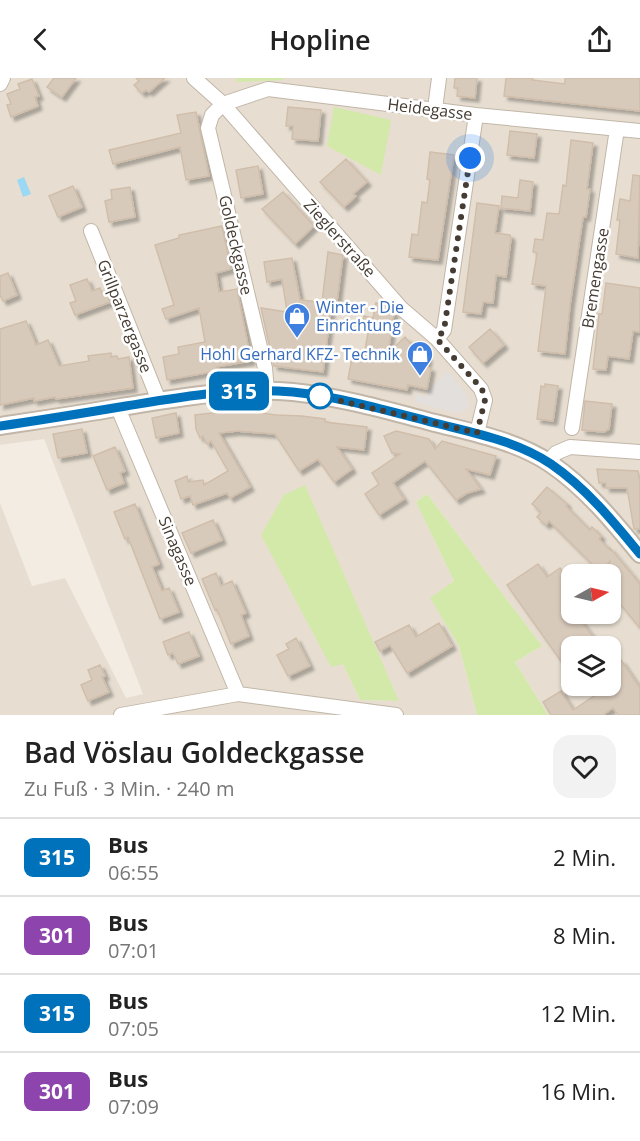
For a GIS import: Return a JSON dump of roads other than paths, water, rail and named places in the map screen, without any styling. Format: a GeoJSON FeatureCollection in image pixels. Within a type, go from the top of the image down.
{"type":"FeatureCollection","features":[{"type":"Feature","properties":{"kind":"street"},"geometry":{"type":"LineString","coordinates":[[0,84],[3,78]]}},
{"type":"Feature","properties":{"kind":"street","name":"Zieglerstraße"},"geometry":{"type":"LineString","coordinates":[[195,78],[223,104],[402,308],[437,339],[482,389],[485,400],[477,433]]}},
{"type":"Feature","properties":{"kind":"street"},"geometry":{"type":"LineString","coordinates":[[435,109],[439,78]]}},
{"type":"Feature","properties":{"kind":"street","name":"Heidegasse"},"geometry":{"type":"LineString","coordinates":[[223,104],[268,89],[476,115],[640,131]]}},
{"type":"Feature","properties":{"kind":"street","name":"Goldeckgasse"},"geometry":{"type":"LineString","coordinates":[[223,104],[212,115],[208,128],[265,368],[267,391]]}},
{"type":"Feature","properties":{"kind":"street"},"geometry":{"type":"LineString","coordinates":[[437,339],[444,330],[476,115]]}},
{"type":"Feature","properties":{"kind":"street","name":"Bremengasse"},"geometry":{"type":"LineString","coordinates":[[572,428],[617,129]]}},
{"type":"Feature","properties":{"kind":"street","name":"Grillparzergasse"},"geometry":{"type":"LineString","coordinates":[[91,231],[159,401]]}},
{"type":"Feature","properties":{"kind":"street"},"geometry":{"type":"LineString","coordinates":[[0,426],[211,393],[267,391],[320,396],[477,433],[513,445],[548,462],[575,481],[640,554]]}},
{"type":"Feature","properties":{"kind":"street","name":"Sinagasse"},"geometry":{"type":"LineString","coordinates":[[118,408],[238,694]]}},
{"type":"Feature","properties":{"kind":"street"},"geometry":{"type":"LineString","coordinates":[[548,462],[556,453],[570,447],[640,452]]}},
{"type":"Feature","properties":{"kind":"street"},"geometry":{"type":"LineString","coordinates":[[120,715],[238,694],[396,715]]}},
{"type":"Feature","properties":{"kind":"water"},"geometry":{"type":"Polygon","coordinates":[[[24,177],[31,194],[23,197],[17,180],[24,177]]]}},
{"type":"Feature","properties":{"kind":"place","name":"Winter - Die Einrichtung"},"geometry":{"type":"Point","coordinates":[297,339]}},
{"type":"Feature","properties":{"kind":"place","name":"Hohl Gerhard KFZ- Technik"},"geometry":{"type":"Point","coordinates":[420,377]}}]}
